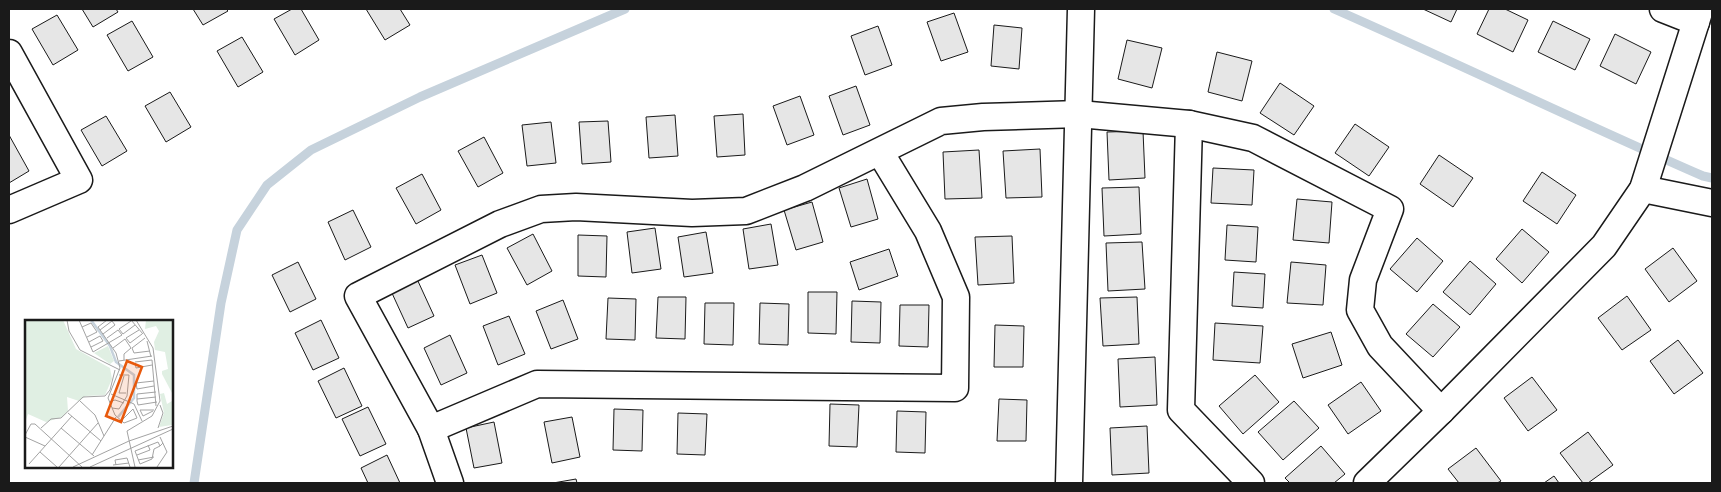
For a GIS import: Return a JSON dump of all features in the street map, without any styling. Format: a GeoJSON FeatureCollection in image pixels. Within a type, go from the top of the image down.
{"type":"FeatureCollection","features":[{"type":"Feature","properties":{"kind":"street"},"geometry":{"type":"LineString","coordinates":[[1069,483],[1082,9]]}},
{"type":"Feature","properties":{"kind":"street"},"geometry":{"type":"LineString","coordinates":[[1367,483],[1604,246],[1643,189],[1698,15],[1664,9]]}},
{"type":"Feature","properties":{"kind":"street"},"geometry":{"type":"LineString","coordinates":[[9,53],[79,180],[9,210]]}},
{"type":"Feature","properties":{"kind":"street"},"geometry":{"type":"LineString","coordinates":[[450,483],[431,429],[358,296],[500,224],[541,209],[576,206],[692,213],[746,211],[805,188],[941,121],[984,116],[1079,114],[1189,124],[1253,138],[1390,208],[1363,280],[1360,310],[1380,346],[1441,411]]}},
{"type":"Feature","properties":{"kind":"street"},"geometry":{"type":"LineString","coordinates":[[1189,124],[1181,410],[1251,483]]}},
{"type":"Feature","properties":{"kind":"street"},"geometry":{"type":"LineString","coordinates":[[431,429],[537,384],[955,388],[956,297],[928,231],[880,152]]}},
{"type":"Feature","properties":{"kind":"street"},"geometry":{"type":"LineString","coordinates":[[1643,189],[1712,204]]}},
{"type":"Feature","properties":{"kind":"building"},"geometry":{"type":"Polygon","coordinates":[[[82,9],[116,9],[118,12],[93,27],[82,9]]]}},
{"type":"Feature","properties":{"kind":"building"},"geometry":{"type":"Polygon","coordinates":[[[193,9],[226,9],[228,11],[203,25],[193,9]]]}},
{"type":"Feature","properties":{"kind":"building"},"geometry":{"type":"Polygon","coordinates":[[[292,9],[301,9],[319,40],[295,55],[274,19],[292,9]]]}},
{"type":"Feature","properties":{"kind":"building"},"geometry":{"type":"Polygon","coordinates":[[[366,9],[400,9],[410,25],[385,40],[366,9]]]}},
{"type":"Feature","properties":{"kind":"building"},"geometry":{"type":"Polygon","coordinates":[[[1423,9],[1457,9],[1451,22],[1423,9]]]}},
{"type":"Feature","properties":{"kind":"building"},"geometry":{"type":"Polygon","coordinates":[[[1489,9],[1505,9],[1528,20],[1513,52],[1477,34],[1489,9]]]}},
{"type":"Feature","properties":{"kind":"building"},"geometry":{"type":"Polygon","coordinates":[[[954,13],[968,52],[941,61],[927,22],[954,13]]]}},
{"type":"Feature","properties":{"kind":"building"},"geometry":{"type":"Polygon","coordinates":[[[57,15],[78,50],[53,65],[32,29],[57,15]]]}},
{"type":"Feature","properties":{"kind":"building"},"geometry":{"type":"Polygon","coordinates":[[[132,21],[153,57],[128,71],[107,35],[132,21]]]}},
{"type":"Feature","properties":{"kind":"building"},"geometry":{"type":"Polygon","coordinates":[[[1553,21],[1590,39],[1575,70],[1538,52],[1553,21]]]}},
{"type":"Feature","properties":{"kind":"building"},"geometry":{"type":"Polygon","coordinates":[[[994,25],[1022,28],[1019,69],[991,66],[994,25]]]}},
{"type":"Feature","properties":{"kind":"building"},"geometry":{"type":"Polygon","coordinates":[[[878,26],[892,65],[865,75],[851,36],[878,26]]]}},
{"type":"Feature","properties":{"kind":"building"},"geometry":{"type":"Polygon","coordinates":[[[1615,34],[1651,52],[1636,84],[1600,66],[1615,34]]]}},
{"type":"Feature","properties":{"kind":"building"},"geometry":{"type":"Polygon","coordinates":[[[242,37],[263,72],[238,87],[217,51],[242,37]]]}},
{"type":"Feature","properties":{"kind":"building"},"geometry":{"type":"Polygon","coordinates":[[[1127,40],[1162,48],[1152,88],[1118,79],[1127,40]]]}},
{"type":"Feature","properties":{"kind":"building"},"geometry":{"type":"Polygon","coordinates":[[[1217,52],[1252,61],[1242,101],[1208,92],[1217,52]]]}},
{"type":"Feature","properties":{"kind":"building"},"geometry":{"type":"Polygon","coordinates":[[[1280,83],[1314,106],[1294,135],[1260,113],[1280,83]]]}},
{"type":"Feature","properties":{"kind":"building"},"geometry":{"type":"Polygon","coordinates":[[[856,86],[870,125],[843,135],[829,96],[856,86]]]}},
{"type":"Feature","properties":{"kind":"building"},"geometry":{"type":"Polygon","coordinates":[[[170,92],[191,127],[166,142],[145,106],[170,92]]]}},
{"type":"Feature","properties":{"kind":"building"},"geometry":{"type":"Polygon","coordinates":[[[800,96],[814,135],[787,145],[773,106],[800,96]]]}},
{"type":"Feature","properties":{"kind":"building"},"geometry":{"type":"Polygon","coordinates":[[[743,114],[745,155],[717,157],[714,116],[743,114]]]}},
{"type":"Feature","properties":{"kind":"building"},"geometry":{"type":"Polygon","coordinates":[[[675,115],[678,156],[649,158],[646,117],[675,115]]]}},
{"type":"Feature","properties":{"kind":"building"},"geometry":{"type":"Polygon","coordinates":[[[106,116],[127,151],[102,166],[81,130],[106,116]]]}},
{"type":"Feature","properties":{"kind":"building"},"geometry":{"type":"Polygon","coordinates":[[[608,121],[611,162],[582,164],[579,122],[608,121]]]}},
{"type":"Feature","properties":{"kind":"building"},"geometry":{"type":"Polygon","coordinates":[[[551,122],[556,163],[527,166],[522,125],[551,122]]]}},
{"type":"Feature","properties":{"kind":"building"},"geometry":{"type":"Polygon","coordinates":[[[1355,124],[1389,147],[1369,176],[1335,153],[1355,124]]]}},
{"type":"Feature","properties":{"kind":"building"},"geometry":{"type":"Polygon","coordinates":[[[1143,131],[1145,178],[1109,180],[1107,132],[1143,131]]]}},
{"type":"Feature","properties":{"kind":"building"},"geometry":{"type":"Polygon","coordinates":[[[9,135],[29,171],[9,183],[9,135]]]}},
{"type":"Feature","properties":{"kind":"building"},"geometry":{"type":"Polygon","coordinates":[[[484,137],[503,173],[478,187],[458,151],[484,137]]]}},
{"type":"Feature","properties":{"kind":"building"},"geometry":{"type":"Polygon","coordinates":[[[1040,149],[1042,197],[1006,198],[1003,151],[1040,149]]]}},
{"type":"Feature","properties":{"kind":"building"},"geometry":{"type":"Polygon","coordinates":[[[979,150],[982,198],[945,199],[943,152],[979,150]]]}},
{"type":"Feature","properties":{"kind":"building"},"geometry":{"type":"Polygon","coordinates":[[[1439,155],[1473,178],[1453,207],[1420,184],[1439,155]]]}},
{"type":"Feature","properties":{"kind":"building"},"geometry":{"type":"Polygon","coordinates":[[[1213,168],[1254,170],[1252,205],[1211,203],[1213,168]]]}},
{"type":"Feature","properties":{"kind":"building"},"geometry":{"type":"Polygon","coordinates":[[[1542,172],[1576,195],[1557,224],[1523,201],[1542,172]]]}},
{"type":"Feature","properties":{"kind":"building"},"geometry":{"type":"Polygon","coordinates":[[[422,174],[441,210],[416,224],[396,188],[422,174]]]}},
{"type":"Feature","properties":{"kind":"building"},"geometry":{"type":"Polygon","coordinates":[[[867,179],[878,219],[851,227],[839,188],[867,179]]]}},
{"type":"Feature","properties":{"kind":"building"},"geometry":{"type":"Polygon","coordinates":[[[1139,187],[1141,234],[1104,236],[1102,188],[1139,187]]]}},
{"type":"Feature","properties":{"kind":"building"},"geometry":{"type":"Polygon","coordinates":[[[1297,199],[1332,202],[1329,243],[1293,240],[1297,199]]]}},
{"type":"Feature","properties":{"kind":"building"},"geometry":{"type":"Polygon","coordinates":[[[812,202],[823,242],[796,250],[784,210],[812,202]]]}},
{"type":"Feature","properties":{"kind":"building"},"geometry":{"type":"Polygon","coordinates":[[[353,210],[371,247],[345,260],[328,222],[353,210]]]}},
{"type":"Feature","properties":{"kind":"building"},"geometry":{"type":"Polygon","coordinates":[[[771,224],[778,265],[749,269],[743,229],[771,224]]]}},
{"type":"Feature","properties":{"kind":"building"},"geometry":{"type":"Polygon","coordinates":[[[1227,225],[1258,227],[1256,262],[1225,260],[1227,225]]]}},
{"type":"Feature","properties":{"kind":"building"},"geometry":{"type":"Polygon","coordinates":[[[655,228],[661,269],[632,273],[627,232],[655,228]]]}},
{"type":"Feature","properties":{"kind":"building"},"geometry":{"type":"Polygon","coordinates":[[[1522,229],[1549,252],[1522,283],[1496,259],[1522,229]]]}},
{"type":"Feature","properties":{"kind":"building"},"geometry":{"type":"Polygon","coordinates":[[[706,232],[713,273],[684,277],[678,237],[706,232]]]}},
{"type":"Feature","properties":{"kind":"building"},"geometry":{"type":"Polygon","coordinates":[[[533,234],[552,271],[527,285],[507,248],[533,234]]]}},
{"type":"Feature","properties":{"kind":"building"},"geometry":{"type":"Polygon","coordinates":[[[578,235],[607,236],[606,277],[578,276],[578,235]]]}},
{"type":"Feature","properties":{"kind":"building"},"geometry":{"type":"Polygon","coordinates":[[[1012,236],[1014,283],[978,285],[975,237],[1012,236]]]}},
{"type":"Feature","properties":{"kind":"building"},"geometry":{"type":"Polygon","coordinates":[[[1417,238],[1443,261],[1417,292],[1390,269],[1417,238]]]}},
{"type":"Feature","properties":{"kind":"building"},"geometry":{"type":"Polygon","coordinates":[[[1142,242],[1145,289],[1108,291],[1106,243],[1142,242]]]}},
{"type":"Feature","properties":{"kind":"building"},"geometry":{"type":"Polygon","coordinates":[[[1673,248],[1697,281],[1669,302],[1645,269],[1673,248]]]}},
{"type":"Feature","properties":{"kind":"building"},"geometry":{"type":"Polygon","coordinates":[[[889,249],[898,276],[859,290],[850,262],[889,249]]]}},
{"type":"Feature","properties":{"kind":"building"},"geometry":{"type":"Polygon","coordinates":[[[482,255],[497,293],[470,304],[455,265],[482,255]]]}},
{"type":"Feature","properties":{"kind":"building"},"geometry":{"type":"Polygon","coordinates":[[[1470,261],[1496,284],[1470,315],[1443,292],[1470,261]]]}},
{"type":"Feature","properties":{"kind":"building"},"geometry":{"type":"Polygon","coordinates":[[[298,262],[316,299],[290,312],[272,275],[298,262]]]}},
{"type":"Feature","properties":{"kind":"building"},"geometry":{"type":"Polygon","coordinates":[[[1291,262],[1326,265],[1323,305],[1287,303],[1291,262]]]}},
{"type":"Feature","properties":{"kind":"building"},"geometry":{"type":"Polygon","coordinates":[[[1234,272],[1265,274],[1263,308],[1232,306],[1234,272]]]}},
{"type":"Feature","properties":{"kind":"building"},"geometry":{"type":"Polygon","coordinates":[[[417,279],[434,316],[408,328],[391,291],[417,279]]]}},
{"type":"Feature","properties":{"kind":"building"},"geometry":{"type":"Polygon","coordinates":[[[808,292],[837,292],[836,334],[808,333],[808,292]]]}},
{"type":"Feature","properties":{"kind":"building"},"geometry":{"type":"Polygon","coordinates":[[[1627,296],[1651,330],[1622,350],[1598,318],[1627,296]]]}},
{"type":"Feature","properties":{"kind":"building"},"geometry":{"type":"Polygon","coordinates":[[[658,297],[686,297],[685,339],[656,338],[658,297]]]}},
{"type":"Feature","properties":{"kind":"building"},"geometry":{"type":"Polygon","coordinates":[[[1137,297],[1139,344],[1103,346],[1100,298],[1137,297]]]}},
{"type":"Feature","properties":{"kind":"building"},"geometry":{"type":"Polygon","coordinates":[[[608,298],[636,299],[635,340],[606,339],[608,298]]]}},
{"type":"Feature","properties":{"kind":"building"},"geometry":{"type":"Polygon","coordinates":[[[563,300],[578,339],[551,349],[536,311],[563,300]]]}},
{"type":"Feature","properties":{"kind":"building"},"geometry":{"type":"Polygon","coordinates":[[[852,301],[881,302],[880,343],[851,342],[852,301]]]}},
{"type":"Feature","properties":{"kind":"building"},"geometry":{"type":"Polygon","coordinates":[[[705,303],[734,303],[733,345],[704,344],[705,303]]]}},
{"type":"Feature","properties":{"kind":"building"},"geometry":{"type":"Polygon","coordinates":[[[760,303],[789,304],[788,345],[759,344],[760,303]]]}},
{"type":"Feature","properties":{"kind":"building"},"geometry":{"type":"Polygon","coordinates":[[[1433,304],[1460,327],[1433,357],[1406,334],[1433,304]]]}},
{"type":"Feature","properties":{"kind":"building"},"geometry":{"type":"Polygon","coordinates":[[[900,305],[929,305],[928,347],[899,346],[900,305]]]}},
{"type":"Feature","properties":{"kind":"building"},"geometry":{"type":"Polygon","coordinates":[[[509,316],[525,354],[498,365],[483,326],[509,316]]]}},
{"type":"Feature","properties":{"kind":"building"},"geometry":{"type":"Polygon","coordinates":[[[321,320],[339,358],[313,370],[295,333],[321,320]]]}},
{"type":"Feature","properties":{"kind":"building"},"geometry":{"type":"Polygon","coordinates":[[[1215,323],[1263,326],[1260,363],[1213,360],[1215,323]]]}},
{"type":"Feature","properties":{"kind":"building"},"geometry":{"type":"Polygon","coordinates":[[[995,325],[1024,326],[1023,367],[994,367],[995,325]]]}},
{"type":"Feature","properties":{"kind":"building"},"geometry":{"type":"Polygon","coordinates":[[[1331,332],[1342,365],[1303,378],[1292,344],[1331,332]]]}},
{"type":"Feature","properties":{"kind":"building"},"geometry":{"type":"Polygon","coordinates":[[[450,335],[467,373],[441,385],[424,348],[450,335]]]}},
{"type":"Feature","properties":{"kind":"building"},"geometry":{"type":"Polygon","coordinates":[[[1678,340],[1703,373],[1674,394],[1650,361],[1678,340]]]}},
{"type":"Feature","properties":{"kind":"building"},"geometry":{"type":"Polygon","coordinates":[[[1155,357],[1157,405],[1120,407],[1118,359],[1155,357]]]}},
{"type":"Feature","properties":{"kind":"building"},"geometry":{"type":"Polygon","coordinates":[[[344,368],[362,406],[336,418],[318,381],[344,368]]]}},
{"type":"Feature","properties":{"kind":"building"},"geometry":{"type":"Polygon","coordinates":[[[1255,375],[1279,402],[1243,434],[1219,406],[1255,375]]]}},
{"type":"Feature","properties":{"kind":"building"},"geometry":{"type":"Polygon","coordinates":[[[1532,377],[1557,410],[1528,431],[1504,398],[1532,377]]]}},
{"type":"Feature","properties":{"kind":"building"},"geometry":{"type":"Polygon","coordinates":[[[1361,382],[1381,411],[1348,434],[1328,405],[1361,382]]]}},
{"type":"Feature","properties":{"kind":"building"},"geometry":{"type":"Polygon","coordinates":[[[999,399],[1027,400],[1026,441],[997,441],[999,399]]]}},
{"type":"Feature","properties":{"kind":"building"},"geometry":{"type":"Polygon","coordinates":[[[1294,401],[1319,428],[1283,460],[1258,432],[1294,401]]]}},
{"type":"Feature","properties":{"kind":"building"},"geometry":{"type":"Polygon","coordinates":[[[830,404],[859,405],[857,447],[829,446],[830,404]]]}},
{"type":"Feature","properties":{"kind":"building"},"geometry":{"type":"Polygon","coordinates":[[[368,407],[386,444],[360,456],[342,419],[368,407]]]}},
{"type":"Feature","properties":{"kind":"building"},"geometry":{"type":"Polygon","coordinates":[[[614,409],[643,410],[642,451],[613,450],[614,409]]]}},
{"type":"Feature","properties":{"kind":"building"},"geometry":{"type":"Polygon","coordinates":[[[897,411],[926,412],[925,453],[896,452],[897,411]]]}},
{"type":"Feature","properties":{"kind":"building"},"geometry":{"type":"Polygon","coordinates":[[[678,413],[707,414],[705,455],[677,454],[678,413]]]}},
{"type":"Feature","properties":{"kind":"building"},"geometry":{"type":"Polygon","coordinates":[[[572,417],[580,457],[552,463],[544,422],[572,417]]]}},
{"type":"Feature","properties":{"kind":"building"},"geometry":{"type":"Polygon","coordinates":[[[494,422],[502,463],[474,468],[466,428],[494,422]]]}},
{"type":"Feature","properties":{"kind":"building"},"geometry":{"type":"Polygon","coordinates":[[[1147,426],[1149,473],[1112,475],[1110,428],[1147,426]]]}},
{"type":"Feature","properties":{"kind":"building"},"geometry":{"type":"Polygon","coordinates":[[[1588,432],[1613,465],[1588,483],[1583,483],[1560,453],[1588,432]]]}},
{"type":"Feature","properties":{"kind":"building"},"geometry":{"type":"Polygon","coordinates":[[[1321,446],[1345,474],[1334,483],[1290,483],[1285,478],[1321,446]]]}},
{"type":"Feature","properties":{"kind":"building"},"geometry":{"type":"Polygon","coordinates":[[[1476,448],[1501,481],[1497,483],[1459,483],[1448,469],[1476,448]]]}},
{"type":"Feature","properties":{"kind":"building"},"geometry":{"type":"Polygon","coordinates":[[[387,455],[400,483],[368,483],[361,468],[387,455]]]}},
{"type":"Feature","properties":{"kind":"building"},"geometry":{"type":"Polygon","coordinates":[[[1554,476],[1559,483],[1544,483],[1554,476]]]}},
{"type":"Feature","properties":{"kind":"building"},"geometry":{"type":"Polygon","coordinates":[[[576,479],[577,483],[553,483],[576,479]]]}},
{"type":"Feature","properties":{"kind":"waterway"},"geometry":{"type":"LineString","coordinates":[[194,483],[221,303],[237,230],[267,185],[311,150],[420,97],[625,9]]}},
{"type":"Feature","properties":{"kind":"waterway"},"geometry":{"type":"LineString","coordinates":[[1334,9],[1657,156],[1712,178]]}}]}
